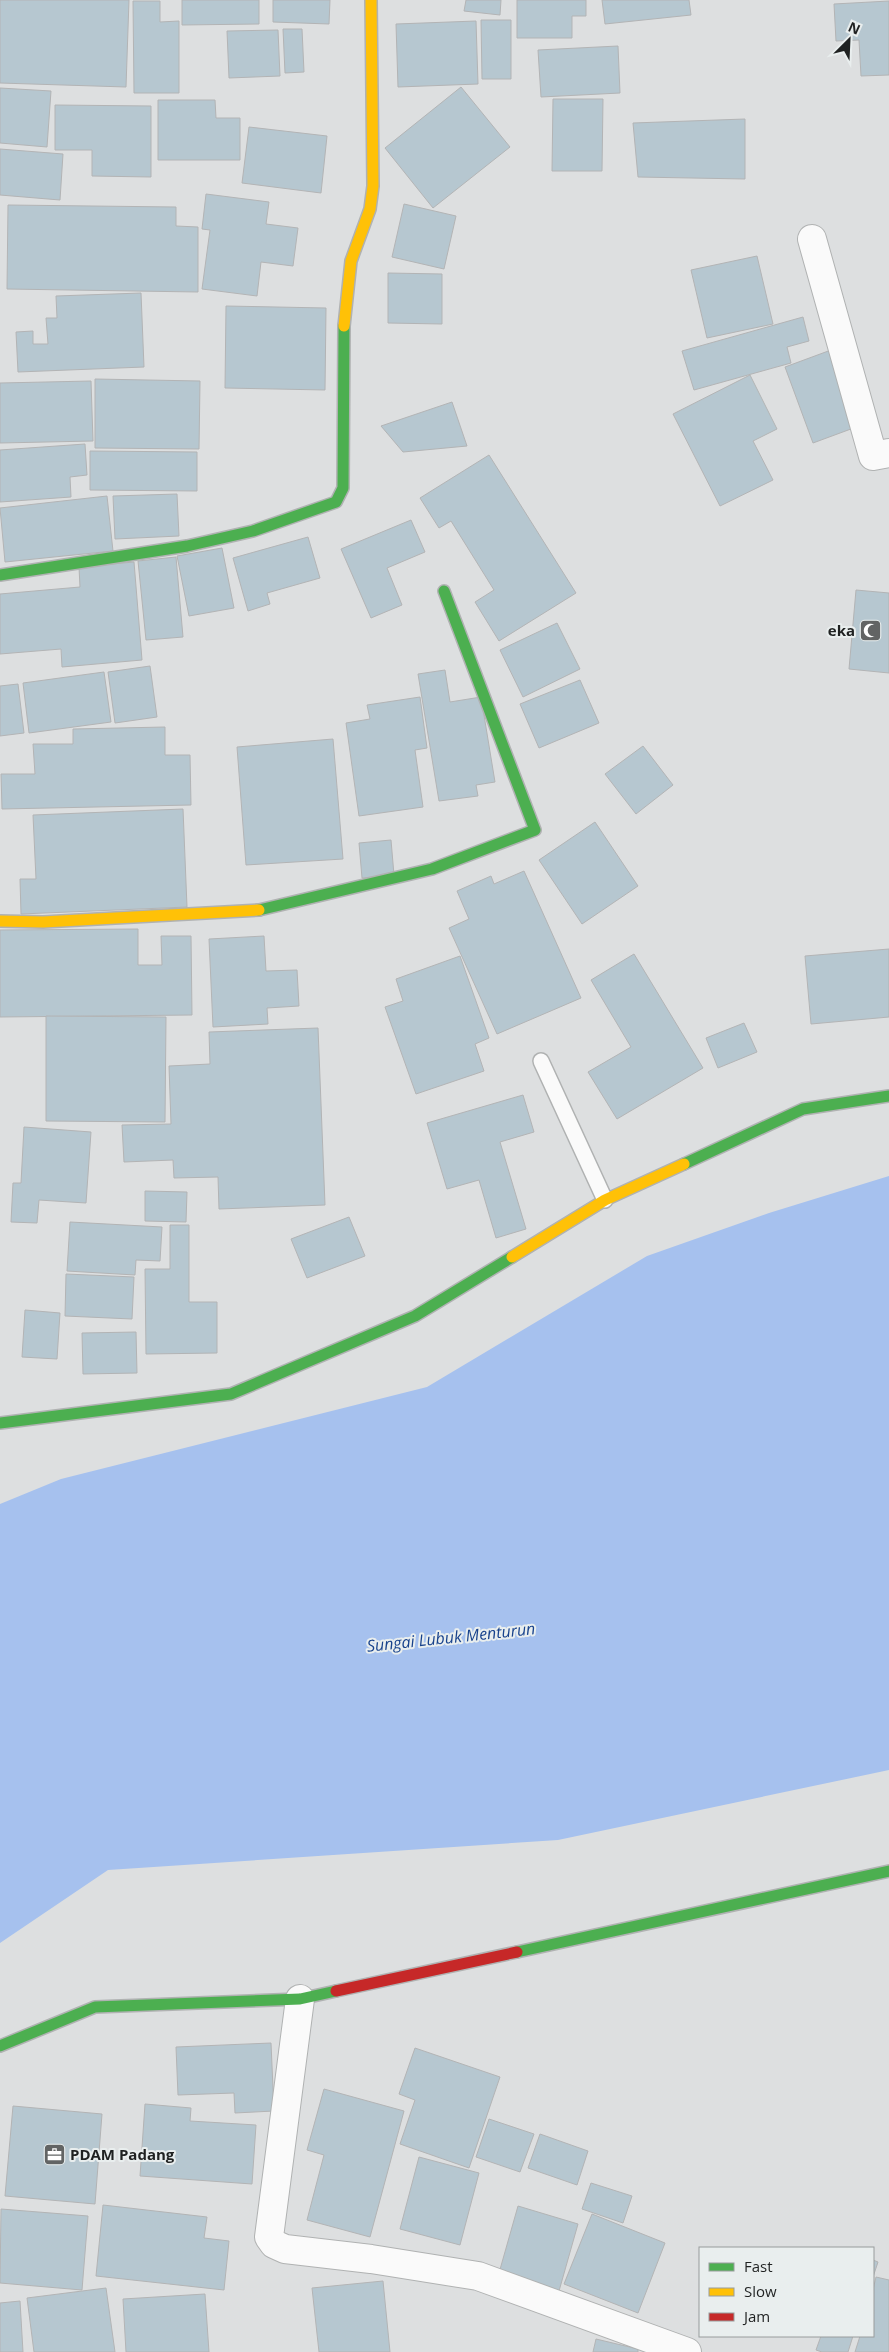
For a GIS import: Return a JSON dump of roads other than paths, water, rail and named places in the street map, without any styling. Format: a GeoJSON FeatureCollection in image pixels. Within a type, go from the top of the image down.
{"type":"FeatureCollection","features":[{"type":"Feature","properties":{"kind":"street"},"geometry":{"type":"LineString","coordinates":[[0,575],[187,546],[253,531],[336,502],[343,488],[341,352],[346,301],[354,244],[368,212],[373,178],[371,0]]}},
{"type":"Feature","properties":{"kind":"street"},"geometry":{"type":"LineString","coordinates":[[812,238],[873,456],[889,452]]}},
{"type":"Feature","properties":{"kind":"street"},"geometry":{"type":"LineString","coordinates":[[0,921],[43,922],[263,910],[432,869],[535,830],[444,591]]}},
{"type":"Feature","properties":{"kind":"street"},"geometry":{"type":"LineString","coordinates":[[0,1423],[231,1394],[415,1316],[605,1200],[803,1108],[889,1096]]}},
{"type":"Feature","properties":{"kind":"street"},"geometry":{"type":"LineString","coordinates":[[0,2046],[95,2007],[300,1998],[889,1871]]}},
{"type":"Feature","properties":{"kind":"street"},"geometry":{"type":"LineString","coordinates":[[300,1998],[269,2237],[274,2244],[285,2249],[304,2252],[371,2259],[478,2276],[657,2346],[687,2352]]}},
{"type":"Feature","properties":{"kind":"lane"},"geometry":{"type":"LineString","coordinates":[[541,1061],[605,1200]]}},
{"type":"Feature","properties":{"kind":"water","name":"Sungai Lubuk Menturun"},"geometry":{"type":"Polygon","coordinates":[[[889,1176],[889,1770],[558,1840],[108,1870],[0,1943],[0,1504],[61,1479],[427,1387],[647,1256],[769,1213],[889,1176]]]}},
{"type":"Feature","properties":{"kind":"place","name":"eka"},"geometry":{"type":"Point","coordinates":[871,631]}},
{"type":"Feature","properties":{"kind":"place","name":"PDAM Padang"},"geometry":{"type":"Point","coordinates":[54,2155]}}]}
